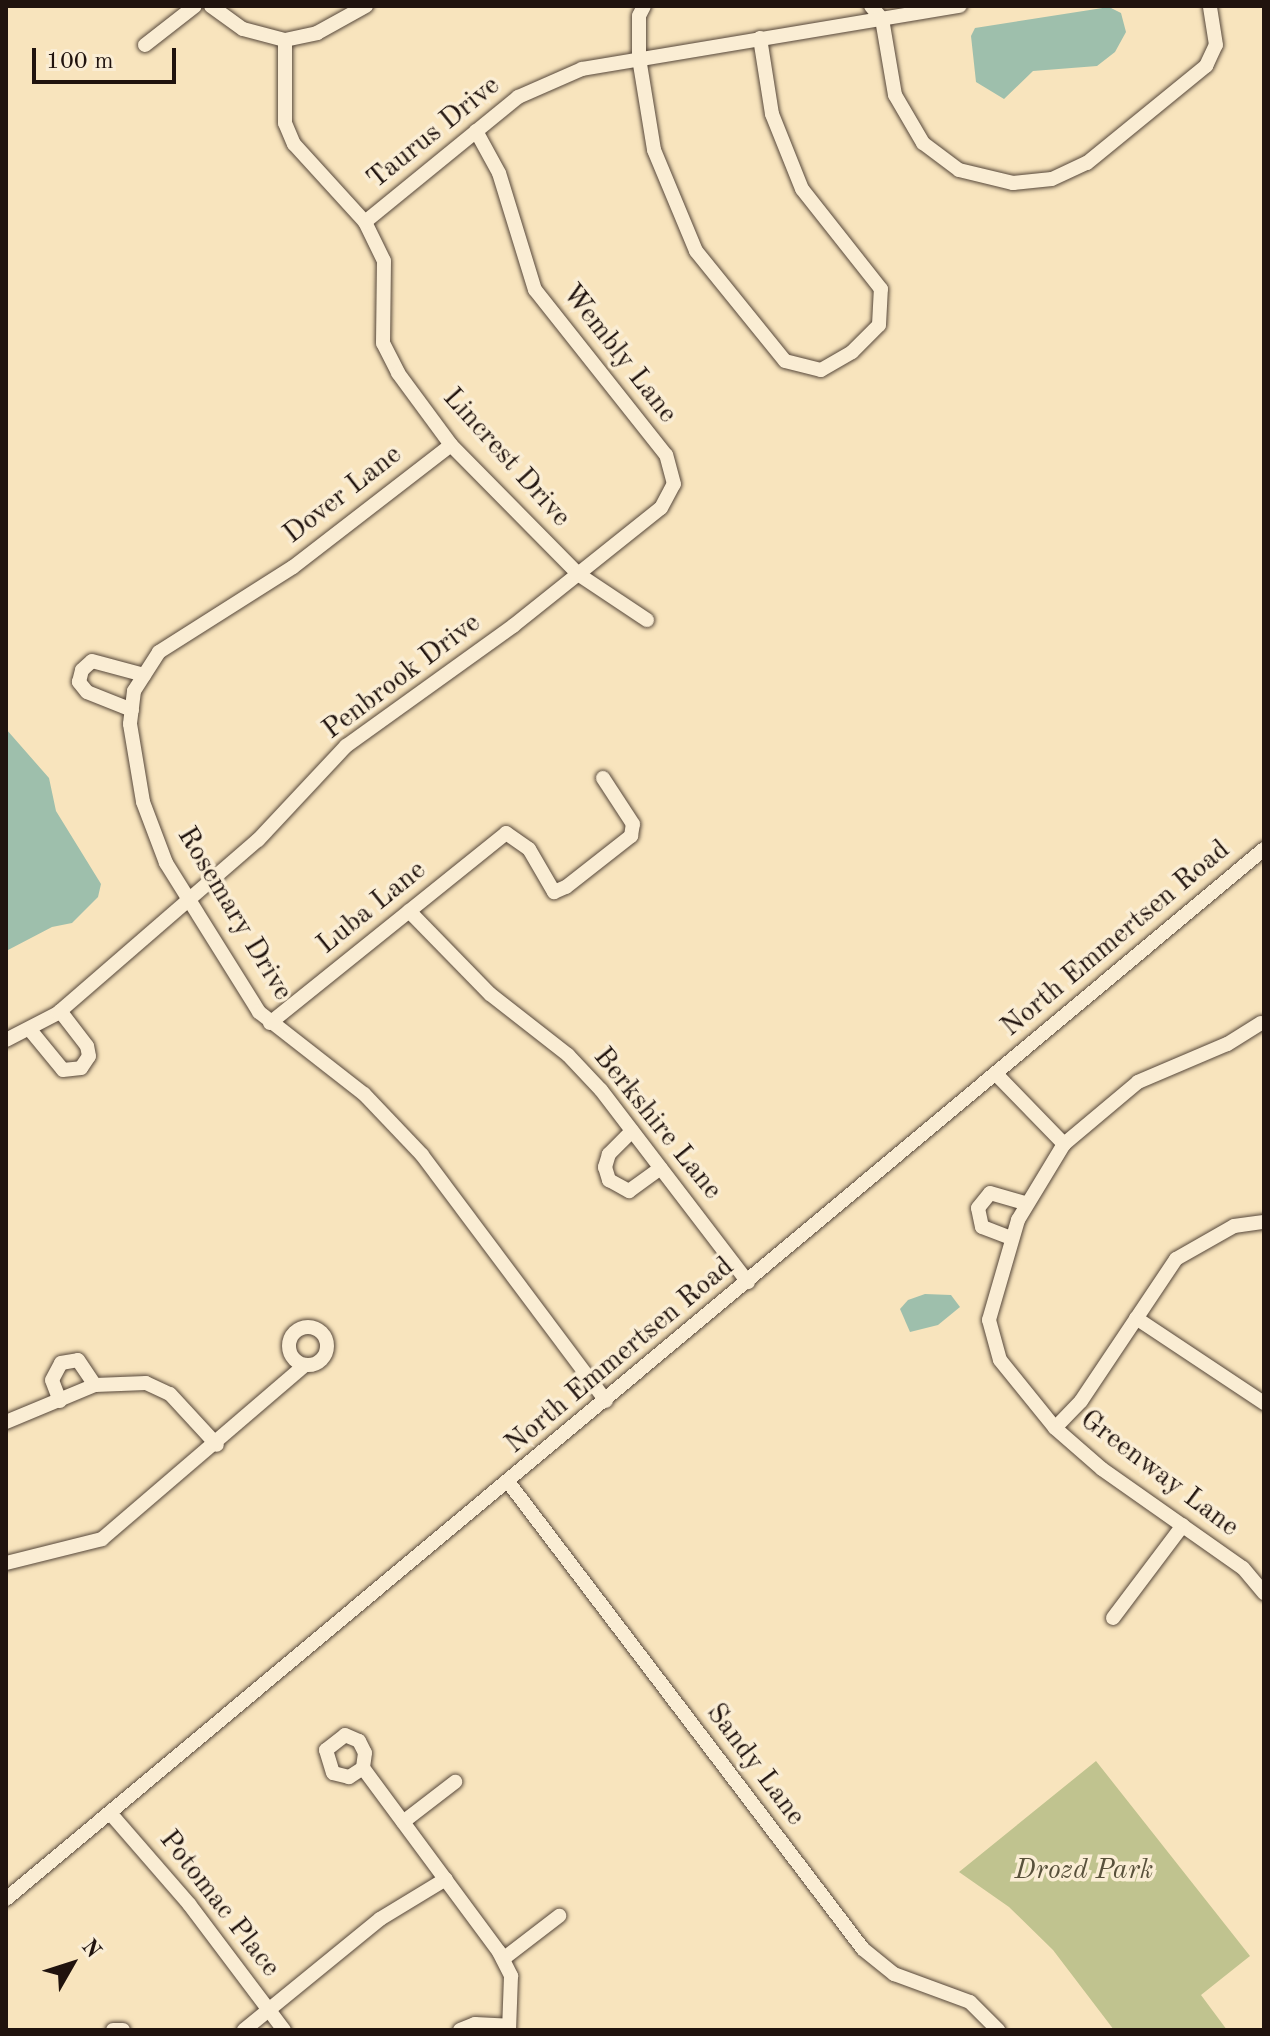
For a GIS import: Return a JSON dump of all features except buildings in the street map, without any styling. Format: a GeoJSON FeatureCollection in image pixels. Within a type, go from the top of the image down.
{"type":"FeatureCollection","features":[{"type":"Feature","properties":{"kind":"street"},"geometry":{"type":"LineString","coordinates":[[145,45],[195,6]]}},
{"type":"Feature","properties":{"kind":"street"},"geometry":{"type":"LineString","coordinates":[[211,6],[243,29],[285,40],[317,33],[366,6]]}},
{"type":"Feature","properties":{"kind":"street"},"geometry":{"type":"LineString","coordinates":[[644,6],[639,16],[639,58],[657,160],[696,251],[785,361],[821,370],[852,352],[879,325],[881,289],[802,189],[772,114],[760,38]]}},
{"type":"Feature","properties":{"kind":"street"},"geometry":{"type":"LineString","coordinates":[[871,6],[882,19],[895,95],[923,143],[959,170],[1013,183],[1052,179],[1087,163],[1206,66],[1216,45],[1210,6]]}},
{"type":"Feature","properties":{"kind":"street","name":"Taurus Drive"},"geometry":{"type":"LineString","coordinates":[[365,222],[518,97],[582,69],[960,6]]}},
{"type":"Feature","properties":{"kind":"street","name":"Lincrest Drive"},"geometry":{"type":"LineString","coordinates":[[285,40],[285,123],[294,144],[365,222],[384,261],[383,343],[451,445],[578,574],[647,620]]}},
{"type":"Feature","properties":{"kind":"street","name":"Wembly Lane"},"geometry":{"type":"LineString","coordinates":[[476,131],[499,173],[535,290],[666,455],[674,484],[661,508],[578,574]]}},
{"type":"Feature","properties":{"kind":"street","name":"Dover Lane"},"geometry":{"type":"LineString","coordinates":[[266,584],[451,445]]}},
{"type":"Feature","properties":{"kind":"street","name":"Penbrook Drive"},"geometry":{"type":"LineString","coordinates":[[6,1040],[31,1031],[60,1011],[189,901],[258,840],[346,746],[578,574]]}},
{"type":"Feature","properties":{"kind":"street","name":"Rosemary Drive"},"geometry":{"type":"LineString","coordinates":[[266,584],[159,652],[134,691],[132,710],[143,802],[166,863],[270,1023],[364,1094],[422,1155],[606,1401]]}},
{"type":"Feature","properties":{"kind":"street"},"geometry":{"type":"LineString","coordinates":[[132,710],[87,692],[79,682],[82,670],[92,661],[144,675]]}},
{"type":"Feature","properties":{"kind":"street","name":"Luba Lane"},"geometry":{"type":"LineString","coordinates":[[270,1023],[506,833],[529,849],[554,892],[566,887],[631,836],[633,824],[603,778]]}},
{"type":"Feature","properties":{"kind":"street","name":"North Emmertsen Road"},"geometry":{"type":"LineString","coordinates":[[6,1899],[509,1483],[1264,849]]}},
{"type":"Feature","properties":{"kind":"street","name":"Berkshire Lane"},"geometry":{"type":"LineString","coordinates":[[409,911],[490,994],[568,1055],[632,1131],[748,1282]]}},
{"type":"Feature","properties":{"kind":"street"},"geometry":{"type":"LineString","coordinates":[[31,1031],[63,1070],[81,1068],[89,1056],[87,1046],[60,1011]]}},
{"type":"Feature","properties":{"kind":"street"},"geometry":{"type":"LineString","coordinates":[[1026,1203],[999,1192],[982,1199],[976,1218],[982,1227],[1011,1238],[1026,1203],[1064,1144],[1138,1082],[1227,1044],[1261,1023]]}},
{"type":"Feature","properties":{"kind":"street"},"geometry":{"type":"LineString","coordinates":[[996,1074],[1064,1144]]}},
{"type":"Feature","properties":{"kind":"street"},"geometry":{"type":"LineString","coordinates":[[632,1131],[609,1154],[605,1167],[609,1180],[629,1191],[661,1168]]}},
{"type":"Feature","properties":{"kind":"street"},"geometry":{"type":"LineString","coordinates":[[1055,1428],[1081,1401],[1176,1259],[1234,1226],[1264,1222]]}},
{"type":"Feature","properties":{"kind":"street","name":"Greenway Lane"},"geometry":{"type":"LineString","coordinates":[[1011,1238],[989,1320],[998,1355],[1055,1428],[1102,1469],[1243,1568],[1264,1593]]}},
{"type":"Feature","properties":{"kind":"street"},"geometry":{"type":"LineString","coordinates":[[1136,1318],[1264,1403]]}},
{"type":"Feature","properties":{"kind":"street"},"geometry":{"type":"LineString","coordinates":[[60,1401],[52,1380],[61,1363],[78,1360],[95,1385]]}},
{"type":"Feature","properties":{"kind":"street"},"geometry":{"type":"LineString","coordinates":[[6,1563],[102,1539],[217,1445],[305,1365]]}},
{"type":"Feature","properties":{"kind":"street"},"geometry":{"type":"LineString","coordinates":[[6,1422],[95,1385],[146,1383],[170,1394],[217,1445]]}},
{"type":"Feature","properties":{"kind":"street","name":"Sandy Lane"},"geometry":{"type":"LineString","coordinates":[[509,1483],[863,1949],[894,1974],[970,2002],[998,2030]]}},
{"type":"Feature","properties":{"kind":"street"},"geometry":{"type":"LineString","coordinates":[[1113,1618],[1183,1525]]}},
{"type":"Feature","properties":{"kind":"street"},"geometry":{"type":"LineString","coordinates":[[363,1768],[503,1959],[511,1976],[509,2028],[475,2024],[460,2030]]}},
{"type":"Feature","properties":{"kind":"street"},"geometry":{"type":"LineString","coordinates":[[403,1822],[455,1782]]}},
{"type":"Feature","properties":{"kind":"street","name":"Potomac Place"},"geometry":{"type":"LineString","coordinates":[[110,1813],[181,1893],[284,2030]]}},
{"type":"Feature","properties":{"kind":"street"},"geometry":{"type":"LineString","coordinates":[[244,2030],[380,1919],[446,1879]]}},
{"type":"Feature","properties":{"kind":"street"},"geometry":{"type":"LineString","coordinates":[[503,1959],[559,1916]]}},
{"type":"Feature","properties":{"kind":"street"},"geometry":{"type":"LineString","coordinates":[[113,2030],[123,2030]]}},
{"type":"Feature","properties":{"kind":"green space","name":"Drozd Park"},"geometry":{"type":"Polygon","coordinates":[[[1096,1761],[1250,1956],[1201,1995],[1227,2030],[1114,2030],[1053,1950],[1009,1907],[959,1872],[1096,1761]]]}},
{"type":"Feature","properties":{"kind":"shaded area"},"geometry":{"type":"Polygon","coordinates":[[[1109,7],[1121,13],[1126,32],[1115,52],[1097,66],[1033,71],[1004,99],[976,82],[971,36],[975,28],[1109,7]]]}},
{"type":"Feature","properties":{"kind":"shaded area"},"geometry":{"type":"Polygon","coordinates":[[[6,729],[49,778],[56,811],[101,884],[98,897],[72,923],[52,927],[8,950],[6,729]]]}},
{"type":"Feature","properties":{"kind":"shaded area"},"geometry":{"type":"Polygon","coordinates":[[[925,1294],[951,1295],[960,1307],[938,1325],[910,1332],[900,1309],[908,1300],[925,1294]]]}}]}
